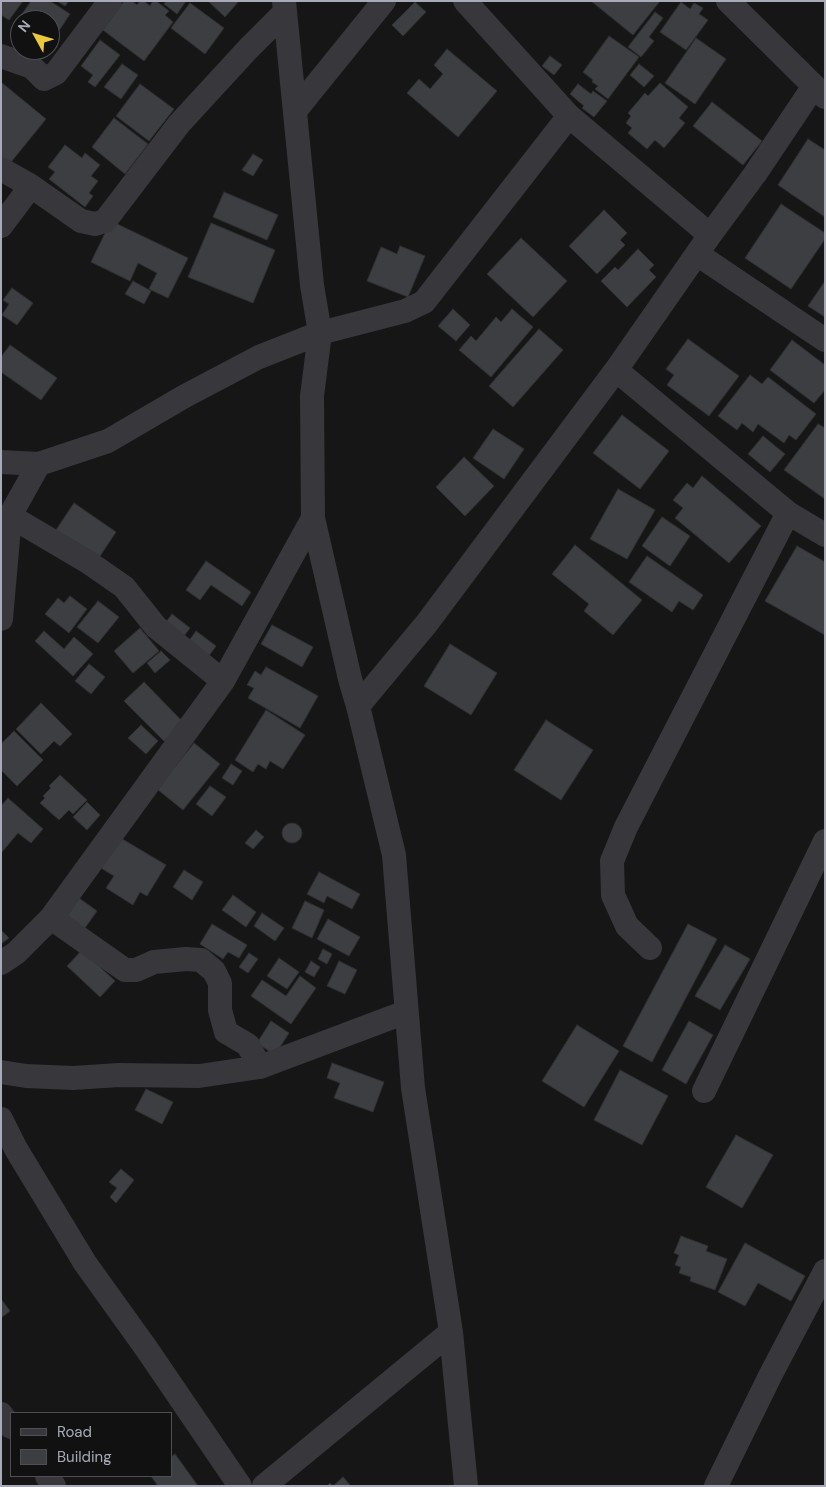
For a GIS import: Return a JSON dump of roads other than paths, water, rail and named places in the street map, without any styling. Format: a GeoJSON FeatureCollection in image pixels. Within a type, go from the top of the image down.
{"type":"FeatureCollection","features":[{"type":"Feature","properties":{"kind":"street"},"geometry":{"type":"LineString","coordinates":[[1,56],[32,67],[44,79],[56,73],[110,1]]}},
{"type":"Feature","properties":{"kind":"street"},"geometry":{"type":"LineString","coordinates":[[295,111],[384,1]]}},
{"type":"Feature","properties":{"kind":"street"},"geometry":{"type":"LineString","coordinates":[[465,1],[569,116],[704,245],[825,340]]}},
{"type":"Feature","properties":{"kind":"street"},"geometry":{"type":"LineString","coordinates":[[358,706],[427,623],[616,370],[755,174],[819,92],[728,1]]}},
{"type":"Feature","properties":{"kind":"street"},"geometry":{"type":"LineString","coordinates":[[285,7],[312,285],[320,333],[312,396],[313,518],[350,680],[394,855],[413,1088],[451,1332],[463,1483]]}},
{"type":"Feature","properties":{"kind":"street"},"geometry":{"type":"LineString","coordinates":[[1,168],[31,186],[81,221],[95,224],[105,220],[179,124],[285,7]]}},
{"type":"Feature","properties":{"kind":"street"},"geometry":{"type":"LineString","coordinates":[[1,462],[39,464],[108,441],[185,396],[259,357],[320,333],[405,311],[424,302],[569,116]]}},
{"type":"Feature","properties":{"kind":"street"},"geometry":{"type":"LineString","coordinates":[[1,226],[31,186]]}},
{"type":"Feature","properties":{"kind":"street"},"geometry":{"type":"LineString","coordinates":[[616,370],[788,513],[825,535]]}},
{"type":"Feature","properties":{"kind":"street"},"geometry":{"type":"LineString","coordinates":[[1,619],[6,524],[39,464]]}},
{"type":"Feature","properties":{"kind":"street"},"geometry":{"type":"LineString","coordinates":[[650,948],[627,926],[613,895],[612,861],[626,827],[788,513]]}},
{"type":"Feature","properties":{"kind":"street"},"geometry":{"type":"LineString","coordinates":[[1,963],[16,954],[51,918],[223,681],[313,518]]}},
{"type":"Feature","properties":{"kind":"street"},"geometry":{"type":"LineString","coordinates":[[6,524],[88,562],[124,587],[156,627],[223,681]]}},
{"type":"Feature","properties":{"kind":"street"},"geometry":{"type":"LineString","coordinates":[[704,1091],[825,841]]}},
{"type":"Feature","properties":{"kind":"street"},"geometry":{"type":"LineString","coordinates":[[51,918],[125,970],[136,970],[154,962],[186,959],[201,960],[214,971],[220,983],[220,1010],[226,1032],[248,1045],[260,1067]]}},
{"type":"Feature","properties":{"kind":"street"},"geometry":{"type":"LineString","coordinates":[[1,1072],[26,1076],[73,1078],[120,1075],[199,1076],[260,1067],[406,1012]]}},
{"type":"Feature","properties":{"kind":"street"},"geometry":{"type":"LineString","coordinates":[[1,1119],[16,1149],[85,1263],[146,1348],[240,1486]]}},
{"type":"Feature","properties":{"kind":"street"},"geometry":{"type":"LineString","coordinates":[[716,1486],[770,1376],[825,1271]]}},
{"type":"Feature","properties":{"kind":"street"},"geometry":{"type":"LineString","coordinates":[[264,1486],[451,1332]]}},
{"type":"Feature","properties":{"kind":"street"},"geometry":{"type":"LineString","coordinates":[[1,1414],[10,1427]]}}]}
